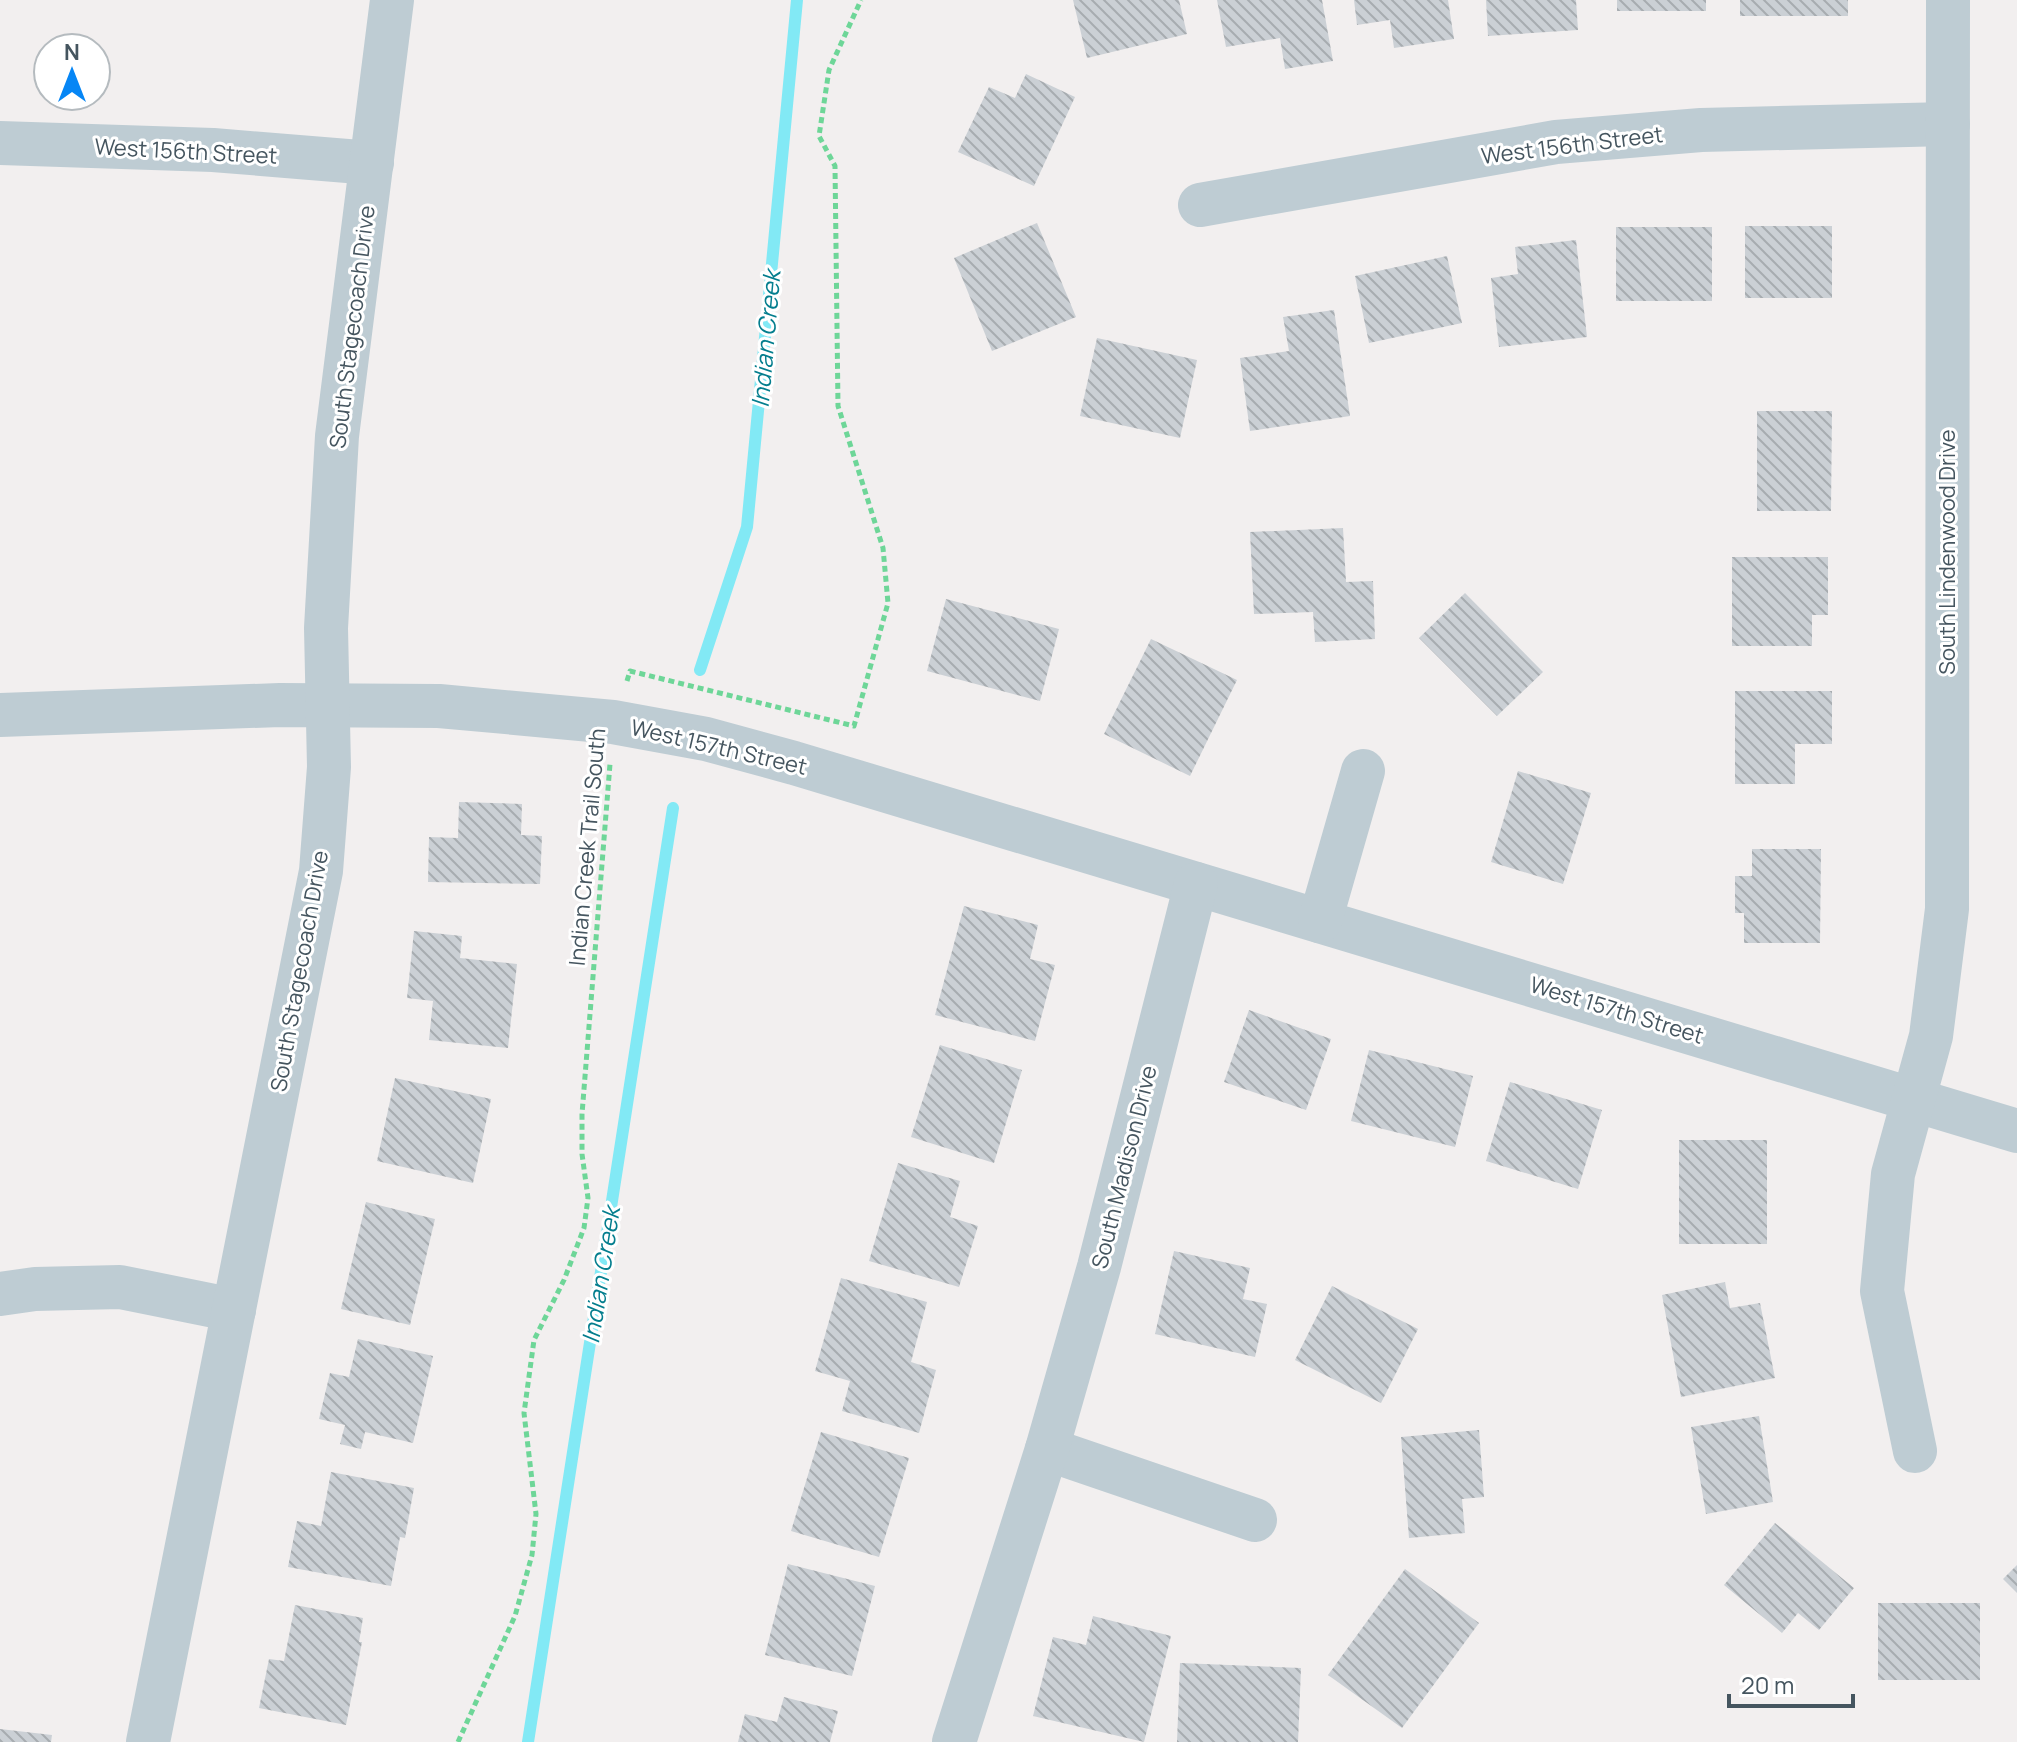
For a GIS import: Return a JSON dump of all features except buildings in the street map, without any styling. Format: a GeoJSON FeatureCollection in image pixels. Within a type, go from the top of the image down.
{"type":"FeatureCollection","features":[{"type":"Feature","properties":{"kind":"street","name":"South Stagecoach Drive"},"geometry":{"type":"LineString","coordinates":[[148,1742],[321,871],[329,767],[326,628],[337,436],[392,0]]}},
{"type":"Feature","properties":{"kind":"street","name":"South Lindenwood Drive"},"geometry":{"type":"LineString","coordinates":[[1915,1451],[1882,1291],[1893,1174],[1931,1036],[1947,909],[1948,0]]}},
{"type":"Feature","properties":{"kind":"street","name":"West 156th Street"},"geometry":{"type":"LineString","coordinates":[[1200,205],[1556,142],[1701,130],[1948,124]]}},
{"type":"Feature","properties":{"kind":"street","name":"West 156th Street"},"geometry":{"type":"LineString","coordinates":[[0,143],[213,150],[372,163]]}},
{"type":"Feature","properties":{"kind":"street","name":"West 157th Street"},"geometry":{"type":"LineString","coordinates":[[0,715],[328,705],[439,706],[613,722],[706,739],[1914,1100]]}},
{"type":"Feature","properties":{"kind":"street"},"geometry":{"type":"LineString","coordinates":[[1320,921],[1363,771]]}},
{"type":"Feature","properties":{"kind":"street","name":"South Madison Drive"},"geometry":{"type":"LineString","coordinates":[[954,1742],[1047,1449],[1099,1267],[1196,884]]}},
{"type":"Feature","properties":{"kind":"street"},"geometry":{"type":"LineString","coordinates":[[1914,1100],[2017,1131]]}},
{"type":"Feature","properties":{"kind":"street"},"geometry":{"type":"LineString","coordinates":[[0,1294],[35,1289],[120,1287],[234,1310]]}},
{"type":"Feature","properties":{"kind":"street"},"geometry":{"type":"LineString","coordinates":[[1047,1449],[1255,1520]]}},
{"type":"Feature","properties":{"kind":"path","name":"Indian Creek Trail South"},"geometry":{"type":"LineString","coordinates":[[458,1742],[515,1616],[532,1555],[536,1514],[524,1413],[534,1340],[564,1280],[584,1228],[588,1198],[582,1154],[582,1114],[588,1013],[613,722],[630,671],[854,726],[888,603],[883,548],[838,406],[835,166],[819,136],[829,70],[861,0]]}},
{"type":"Feature","properties":{"kind":"waterway","name":"Indian Creek"},"geometry":{"type":"LineString","coordinates":[[700,670],[747,527],[797,0]]}},
{"type":"Feature","properties":{"kind":"waterway","name":"Indian Creek"},"geometry":{"type":"LineString","coordinates":[[528,1742],[673,808]]}}]}
